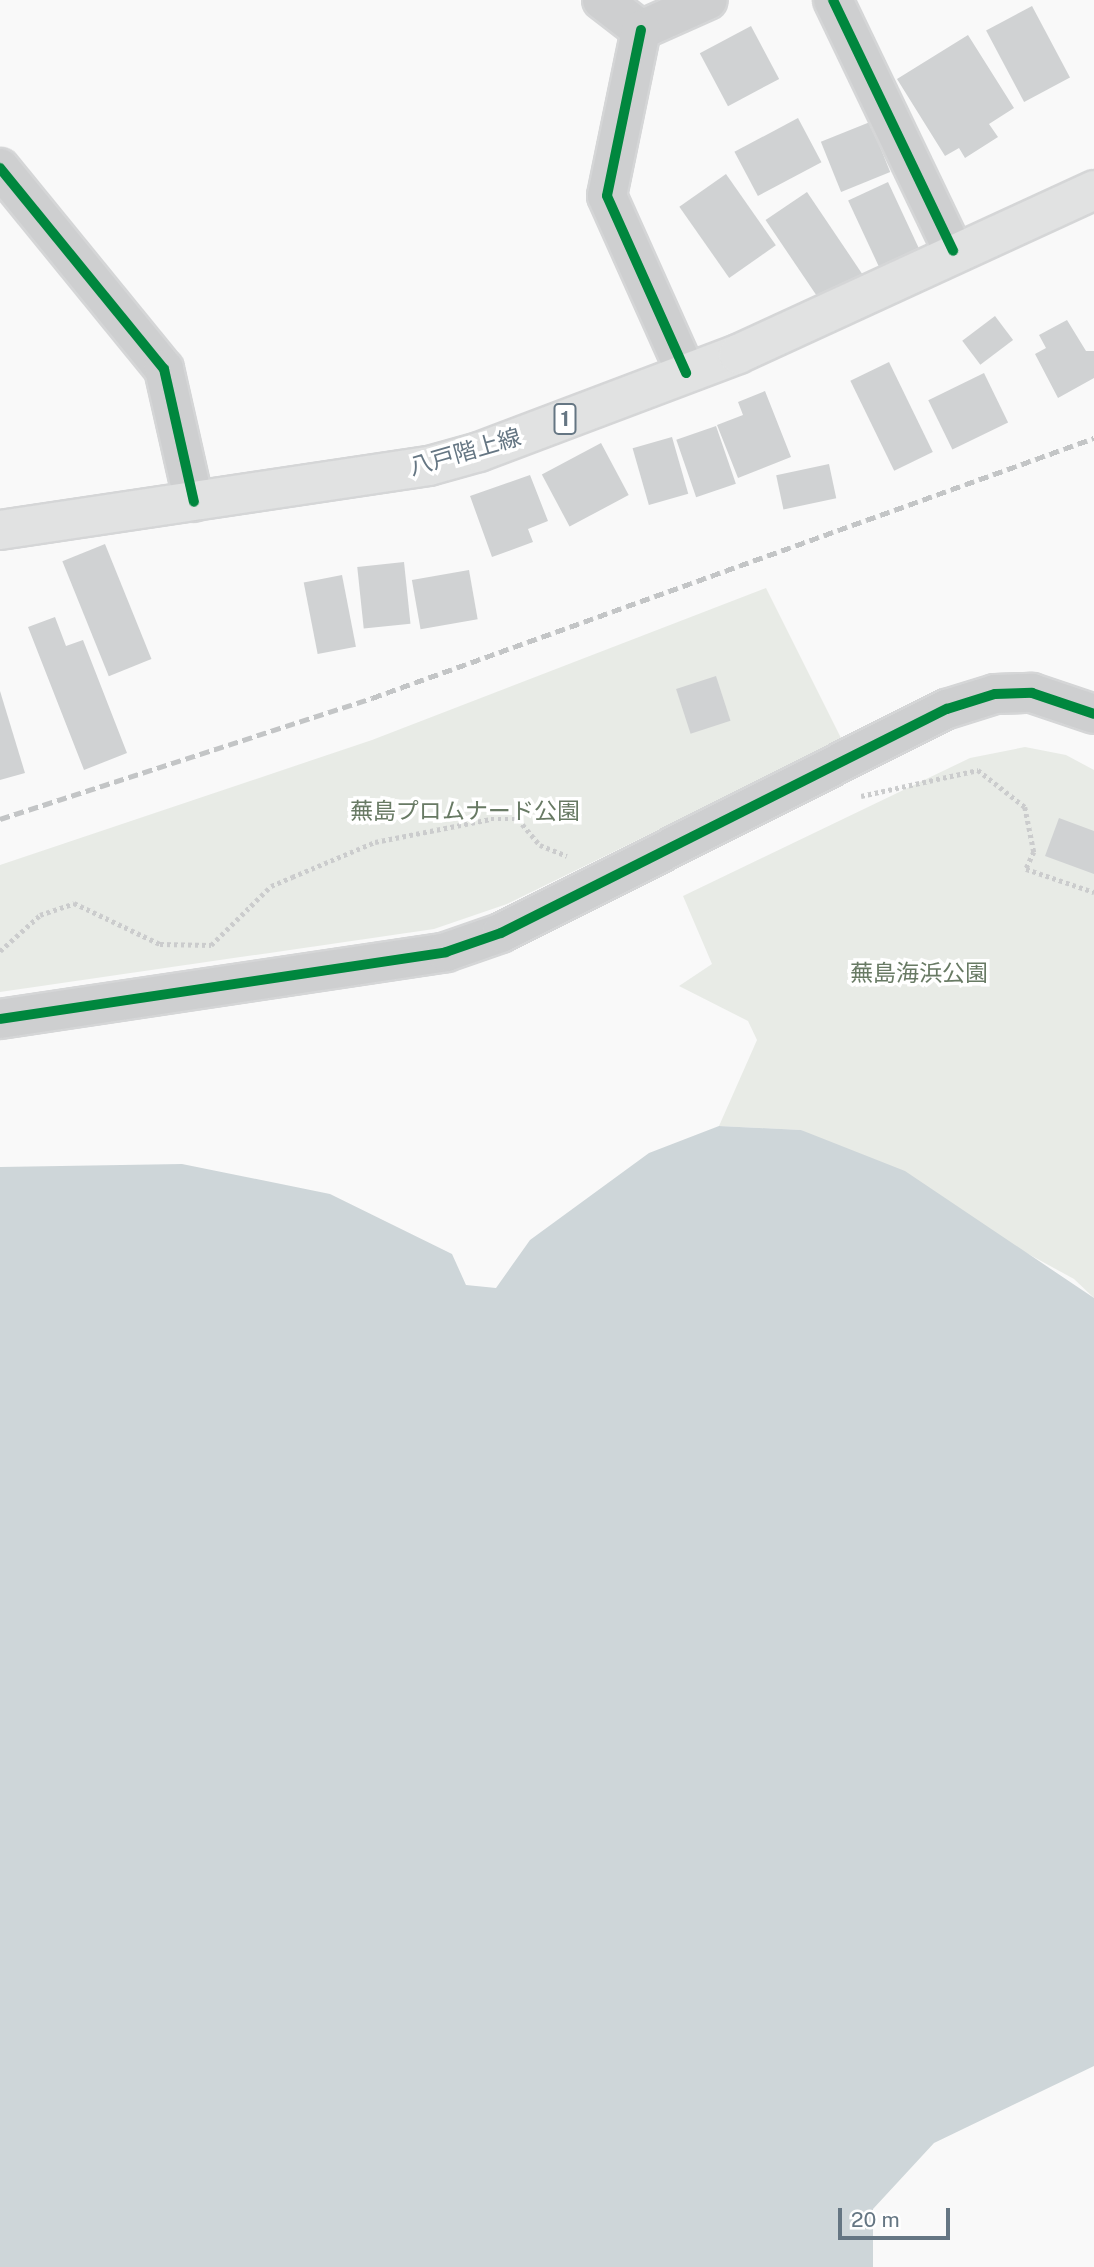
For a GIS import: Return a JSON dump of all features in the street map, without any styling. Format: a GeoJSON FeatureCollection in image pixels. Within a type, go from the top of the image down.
{"type":"FeatureCollection","features":[{"type":"Feature","properties":{"kind":"main road","name":"八戸階上線"},"geometry":{"type":"LineString","coordinates":[[0,530],[429,466],[686,373],[1094,190]]}},
{"type":"Feature","properties":{"kind":"street"},"geometry":{"type":"LineString","coordinates":[[602,0],[640,30]]}},
{"type":"Feature","properties":{"kind":"street"},"geometry":{"type":"LineString","coordinates":[[640,30],[708,0]]}},
{"type":"Feature","properties":{"kind":"street"},"geometry":{"type":"LineString","coordinates":[[833,0],[953,251]]}},
{"type":"Feature","properties":{"kind":"street"},"geometry":{"type":"LineString","coordinates":[[640,30],[607,197],[686,373]]}},
{"type":"Feature","properties":{"kind":"street"},"geometry":{"type":"LineString","coordinates":[[0,168],[164,369],[194,502]]}},
{"type":"Feature","properties":{"kind":"street"},"geometry":{"type":"LineString","coordinates":[[0,1019],[446,952],[501,933],[947,709],[995,694],[1032,693],[1094,714]]}},
{"type":"Feature","properties":{"kind":"path"},"geometry":{"type":"LineString","coordinates":[[856,792],[863,798],[978,770],[1025,807],[1034,852],[1026,869],[1094,892]]}},
{"type":"Feature","properties":{"kind":"path"},"geometry":{"type":"LineString","coordinates":[[0,951],[40,915],[74,902],[160,944],[211,945],[271,886],[375,842],[491,819],[518,819],[555,854],[581,854]]}},
{"type":"Feature","properties":{"kind":"green space","name":"蕪島プロムナード公園"},"geometry":{"type":"Polygon","coordinates":[[[766,588],[842,740],[507,904],[434,929],[0,992],[0,865],[372,740],[766,588]]]}},
{"type":"Feature","properties":{"kind":"green space","name":"蕪島海浜公園"},"geometry":{"type":"Polygon","coordinates":[[[1025,747],[1066,755],[1094,770],[1094,1298],[1074,1279],[801,1130],[719,1126],[757,1040],[748,1021],[679,986],[712,964],[683,896],[970,758],[1025,747]]]}},
{"type":"Feature","properties":{"kind":"shaded area"},"geometry":{"type":"Polygon","coordinates":[[[719,1126],[801,1130],[905,1171],[1094,1298],[1094,2066],[934,2143],[873,2209],[873,2267],[0,2267],[0,1167],[182,1164],[330,1194],[452,1254],[466,1285],[496,1288],[530,1240],[649,1153],[719,1126]]]}},
{"type":"Feature","properties":{"kind":"building"},"geometry":{"type":"Polygon","coordinates":[[[1032,6],[1070,78],[1024,102],[986,30],[1032,6]]]}},
{"type":"Feature","properties":{"kind":"building"},"geometry":{"type":"Polygon","coordinates":[[[751,26],[779,79],[728,106],[700,53],[751,26]]]}},
{"type":"Feature","properties":{"kind":"building"},"geometry":{"type":"Polygon","coordinates":[[[968,35],[1014,108],[989,124],[998,137],[965,158],[959,148],[945,156],[897,79],[968,35]]]}},
{"type":"Feature","properties":{"kind":"building"},"geometry":{"type":"Polygon","coordinates":[[[798,118],[821,162],[758,196],[734,152],[798,118]]]}},
{"type":"Feature","properties":{"kind":"building"},"geometry":{"type":"Polygon","coordinates":[[[870,122],[890,172],[841,192],[821,142],[870,122]]]}},
{"type":"Feature","properties":{"kind":"building"},"geometry":{"type":"Polygon","coordinates":[[[726,174],[776,245],[729,278],[679,207],[726,174]]]}},
{"type":"Feature","properties":{"kind":"building"},"geometry":{"type":"Polygon","coordinates":[[[888,182],[920,251],[880,269],[848,201],[888,182]]]}},
{"type":"Feature","properties":{"kind":"building"},"geometry":{"type":"Polygon","coordinates":[[[807,192],[863,275],[821,303],[766,220],[807,192]]]}},
{"type":"Feature","properties":{"kind":"building"},"geometry":{"type":"Polygon","coordinates":[[[995,316],[1013,340],[980,365],[962,341],[995,316]]]}},
{"type":"Feature","properties":{"kind":"building"},"geometry":{"type":"Polygon","coordinates":[[[1067,320],[1086,351],[1094,351],[1094,378],[1058,398],[1035,354],[1046,348],[1039,335],[1067,320]]]}},
{"type":"Feature","properties":{"kind":"building"},"geometry":{"type":"Polygon","coordinates":[[[889,362],[933,452],[894,471],[850,381],[889,362]]]}},
{"type":"Feature","properties":{"kind":"building"},"geometry":{"type":"Polygon","coordinates":[[[984,373],[1008,422],[952,450],[928,400],[984,373]]]}},
{"type":"Feature","properties":{"kind":"building"},"geometry":{"type":"Polygon","coordinates":[[[765,391],[791,457],[738,478],[717,425],[743,415],[738,402],[765,391]]]}},
{"type":"Feature","properties":{"kind":"building"},"geometry":{"type":"Polygon","coordinates":[[[716,426],[736,484],[696,497],[676,440],[716,426]]]}},
{"type":"Feature","properties":{"kind":"building"},"geometry":{"type":"Polygon","coordinates":[[[672,437],[688,494],[649,505],[633,448],[672,437]]]}},
{"type":"Feature","properties":{"kind":"building"},"geometry":{"type":"Polygon","coordinates":[[[601,443],[629,495],[570,527],[542,474],[601,443]]]}},
{"type":"Feature","properties":{"kind":"building"},"geometry":{"type":"Polygon","coordinates":[[[829,464],[836,498],[783,509],[776,475],[829,464]]]}},
{"type":"Feature","properties":{"kind":"building"},"geometry":{"type":"Polygon","coordinates":[[[530,475],[548,521],[528,529],[533,542],[492,557],[470,496],[530,475]]]}},
{"type":"Feature","properties":{"kind":"building"},"geometry":{"type":"Polygon","coordinates":[[[105,544],[151,659],[109,676],[62,561],[105,544]]]}},
{"type":"Feature","properties":{"kind":"building"},"geometry":{"type":"Polygon","coordinates":[[[404,562],[410,624],[364,629],[357,567],[404,562]]]}},
{"type":"Feature","properties":{"kind":"building"},"geometry":{"type":"Polygon","coordinates":[[[469,570],[478,619],[421,629],[412,580],[469,570]]]}},
{"type":"Feature","properties":{"kind":"building"},"geometry":{"type":"Polygon","coordinates":[[[342,575],[356,647],[318,654],[304,582],[342,575]]]}},
{"type":"Feature","properties":{"kind":"building"},"geometry":{"type":"Polygon","coordinates":[[[55,617],[66,646],[83,640],[127,753],[84,770],[28,627],[55,617]]]}},
{"type":"Feature","properties":{"kind":"building"},"geometry":{"type":"Polygon","coordinates":[[[716,676],[731,721],[691,734],[676,689],[716,676]]]}},
{"type":"Feature","properties":{"kind":"building"},"geometry":{"type":"Polygon","coordinates":[[[0,691],[25,773],[0,780],[0,691]]]}},
{"type":"Feature","properties":{"kind":"building"},"geometry":{"type":"Polygon","coordinates":[[[1059,818],[1094,831],[1094,874],[1045,856],[1059,818]]]}},
{"type":"Feature","properties":{"kind":"railway"},"geometry":{"type":"LineString","coordinates":[[0,819],[372,698],[1094,438]]}},
{"type":"Feature","properties":{"kind":"cycle path"},"geometry":{"type":"LineString","coordinates":[[833,0],[953,251]]}},
{"type":"Feature","properties":{"kind":"cycle path"},"geometry":{"type":"LineString","coordinates":[[641,30],[607,196],[686,373]]}},
{"type":"Feature","properties":{"kind":"cycle path"},"geometry":{"type":"LineString","coordinates":[[0,168],[164,369],[194,502]]}},
{"type":"Feature","properties":{"kind":"cycle path"},"geometry":{"type":"LineString","coordinates":[[0,1019],[446,952],[501,933],[947,709],[995,694],[1032,693],[1094,714]]}}]}
